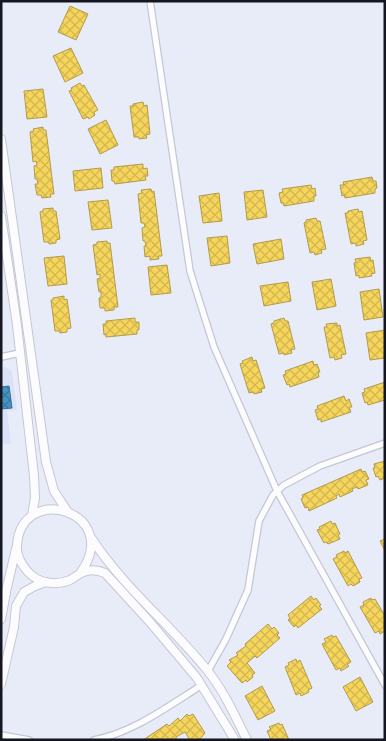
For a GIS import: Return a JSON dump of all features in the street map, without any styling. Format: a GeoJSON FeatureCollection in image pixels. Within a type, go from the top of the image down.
{"type":"FeatureCollection","features":[{"type":"Feature","properties":{"kind":"street"},"geometry":{"type":"LineString","coordinates":[[150,1],[190,271],[214,346],[277,491],[385,685]]}},
{"type":"Feature","properties":{"kind":"street"},"geometry":{"type":"LineString","coordinates":[[1,139],[46,462],[54,491],[67,510]]}},
{"type":"Feature","properties":{"kind":"street"},"geometry":{"type":"LineString","coordinates":[[1,216],[20,353],[34,476],[35,498],[32,515]]}},
{"type":"Feature","properties":{"kind":"street"},"geometry":{"type":"LineString","coordinates":[[1,357],[20,353]]}},
{"type":"Feature","properties":{"kind":"street"},"geometry":{"type":"LineString","coordinates":[[208,671],[226,639],[248,590],[259,521],[273,495],[284,485],[320,466],[385,443]]}},
{"type":"Feature","properties":{"kind":"street"},"geometry":{"type":"LineString","coordinates":[[1,620],[18,535],[24,524],[32,515],[43,510],[67,510],[78,516],[107,562],[208,671],[231,708],[247,740]]}},
{"type":"Feature","properties":{"kind":"street"},"geometry":{"type":"LineString","coordinates":[[17,547],[19,559],[25,570],[35,578],[46,582],[59,583],[71,580],[81,572],[88,562],[92,550],[91,537]]}},
{"type":"Feature","properties":{"kind":"street"},"geometry":{"type":"LineString","coordinates":[[81,572],[97,570],[105,574],[149,621],[202,685],[236,740]]}},
{"type":"Feature","properties":{"kind":"street"},"geometry":{"type":"LineString","coordinates":[[1,684],[14,627],[16,606],[24,592],[46,582]]}},
{"type":"Feature","properties":{"kind":"street"},"geometry":{"type":"LineString","coordinates":[[94,740],[134,727],[202,685]]}},
{"type":"Feature","properties":{"kind":"street"},"geometry":{"type":"LineString","coordinates":[[1,735],[29,740]]}},
{"type":"Feature","properties":{"kind":"shaded area"},"geometry":{"type":"Polygon","coordinates":[[[6,367],[12,372],[17,410],[7,411],[11,444],[1,444],[1,368],[6,367]]]}},
{"type":"Feature","properties":{"kind":"building: Konut"},"geometry":{"type":"Polygon","coordinates":[[[70,6],[88,14],[76,40],[58,32],[70,6]]]}},
{"type":"Feature","properties":{"kind":"building: Konut"},"geometry":{"type":"Polygon","coordinates":[[[71,48],[83,73],[65,82],[53,56],[71,48]]]}},
{"type":"Feature","properties":{"kind":"building: Konut"},"geometry":{"type":"Polygon","coordinates":[[[80,83],[82,86],[84,85],[98,110],[89,119],[88,117],[83,119],[69,91],[80,83]]]}},
{"type":"Feature","properties":{"kind":"building: Konut"},"geometry":{"type":"Polygon","coordinates":[[[43,89],[47,117],[27,119],[24,91],[43,89]]]}},
{"type":"Feature","properties":{"kind":"building: Konut"},"geometry":{"type":"Polygon","coordinates":[[[143,102],[144,106],[147,105],[150,134],[146,135],[147,138],[139,139],[139,137],[134,137],[130,106],[143,102]]]}},
{"type":"Feature","properties":{"kind":"building: Konut"},"geometry":{"type":"Polygon","coordinates":[[[106,120],[118,145],[100,154],[88,129],[106,120]]]}},
{"type":"Feature","properties":{"kind":"building: Konut"},"geometry":{"type":"Polygon","coordinates":[[[43,127],[43,130],[46,130],[54,194],[50,194],[51,197],[42,198],[41,195],[37,195],[35,184],[38,184],[37,179],[35,179],[34,166],[37,165],[36,161],[33,162],[30,132],[34,131],[33,129],[43,127]]]}},
{"type":"Feature","properties":{"kind":"building: Konut"},"geometry":{"type":"Polygon","coordinates":[[[143,164],[143,169],[147,168],[148,176],[145,176],[146,180],[115,184],[112,181],[111,170],[114,170],[114,167],[143,164]]]}},
{"type":"Feature","properties":{"kind":"building: Konut"},"geometry":{"type":"Polygon","coordinates":[[[101,168],[103,188],[75,191],[73,171],[101,168]]]}},
{"type":"Feature","properties":{"kind":"building: Konut"},"geometry":{"type":"Polygon","coordinates":[[[372,177],[373,181],[376,181],[377,188],[375,193],[345,198],[344,195],[342,196],[340,185],[344,185],[343,182],[372,177]]]}},
{"type":"Feature","properties":{"kind":"building: Konut"},"geometry":{"type":"Polygon","coordinates":[[[311,185],[312,189],[315,188],[316,196],[314,196],[314,201],[284,206],[281,203],[279,193],[283,192],[282,189],[311,185]]]}},
{"type":"Feature","properties":{"kind":"building: Konut"},"geometry":{"type":"Polygon","coordinates":[[[151,189],[152,192],[154,191],[162,256],[158,256],[159,259],[150,260],[150,256],[145,257],[144,246],[146,246],[145,241],[143,241],[142,228],[145,227],[144,223],[141,223],[138,194],[142,193],[141,190],[151,189]]]}},
{"type":"Feature","properties":{"kind":"building: Konut"},"geometry":{"type":"Polygon","coordinates":[[[263,190],[267,217],[247,220],[244,192],[263,190]]]}},
{"type":"Feature","properties":{"kind":"building: Konut"},"geometry":{"type":"Polygon","coordinates":[[[219,193],[222,221],[203,223],[199,196],[219,193]]]}},
{"type":"Feature","properties":{"kind":"building: Konut"},"geometry":{"type":"Polygon","coordinates":[[[108,200],[112,228],[92,230],[88,202],[108,200]]]}},
{"type":"Feature","properties":{"kind":"building: Konut"},"geometry":{"type":"Polygon","coordinates":[[[53,208],[53,211],[56,211],[60,239],[56,240],[56,243],[49,244],[49,242],[44,242],[40,212],[43,209],[53,208]]]}},
{"type":"Feature","properties":{"kind":"building: Konut"},"geometry":{"type":"Polygon","coordinates":[[[358,209],[359,212],[362,211],[367,240],[363,241],[364,244],[356,246],[356,243],[351,244],[345,213],[358,209]]]}},
{"type":"Feature","properties":{"kind":"building: Konut"},"geometry":{"type":"Polygon","coordinates":[[[316,218],[317,221],[320,221],[326,249],[321,250],[322,253],[315,255],[314,252],[310,253],[304,223],[306,220],[316,218]]]}},
{"type":"Feature","properties":{"kind":"building: Konut"},"geometry":{"type":"Polygon","coordinates":[[[227,236],[230,263],[211,266],[207,238],[227,236]]]}},
{"type":"Feature","properties":{"kind":"building: Konut"},"geometry":{"type":"Polygon","coordinates":[[[281,239],[284,259],[257,264],[253,244],[281,239]]]}},
{"type":"Feature","properties":{"kind":"building: Konut"},"geometry":{"type":"Polygon","coordinates":[[[107,241],[107,243],[110,243],[118,307],[114,307],[114,310],[105,311],[105,308],[100,308],[99,298],[101,297],[101,292],[99,292],[97,279],[100,278],[100,274],[97,275],[93,245],[97,244],[97,242],[107,241]]]}},
{"type":"Feature","properties":{"kind":"building: Konut"},"geometry":{"type":"Polygon","coordinates":[[[64,256],[67,284],[48,286],[44,258],[64,256]]]}},
{"type":"Feature","properties":{"kind":"building: Konut"},"geometry":{"type":"Polygon","coordinates":[[[370,257],[371,261],[373,260],[375,273],[371,274],[372,276],[359,278],[359,275],[356,276],[355,259],[370,257]]]}},
{"type":"Feature","properties":{"kind":"building: Konut"},"geometry":{"type":"Polygon","coordinates":[[[167,265],[171,293],[151,295],[148,267],[167,265]]]}},
{"type":"Feature","properties":{"kind":"building: Konut"},"geometry":{"type":"Polygon","coordinates":[[[331,279],[336,306],[317,310],[312,282],[331,279]]]}},
{"type":"Feature","properties":{"kind":"building: Konut"},"geometry":{"type":"Polygon","coordinates":[[[288,282],[291,301],[264,306],[260,286],[288,282]]]}},
{"type":"Feature","properties":{"kind":"building: Konut"},"geometry":{"type":"Polygon","coordinates":[[[379,289],[383,317],[364,320],[360,292],[379,289]]]}},
{"type":"Feature","properties":{"kind":"building: Konut"},"geometry":{"type":"Polygon","coordinates":[[[64,296],[64,300],[67,299],[71,328],[67,329],[67,332],[60,333],[55,331],[51,300],[64,296]]]}},
{"type":"Feature","properties":{"kind":"building: Konut"},"geometry":{"type":"Polygon","coordinates":[[[135,318],[135,322],[139,322],[137,334],[106,337],[106,334],[104,335],[103,324],[106,324],[106,321],[135,318]]]}},
{"type":"Feature","properties":{"kind":"building: Konut"},"geometry":{"type":"Polygon","coordinates":[[[284,318],[285,321],[288,321],[295,349],[291,350],[292,353],[284,355],[284,353],[279,354],[271,324],[284,318]]]}},
{"type":"Feature","properties":{"kind":"building: Konut"},"geometry":{"type":"Polygon","coordinates":[[[337,323],[337,326],[340,325],[346,354],[341,355],[342,358],[335,360],[334,357],[330,358],[324,327],[327,327],[326,324],[337,323]]]}},
{"type":"Feature","properties":{"kind":"building: Konut"},"geometry":{"type":"Polygon","coordinates":[[[385,330],[385,358],[370,360],[366,333],[385,330]]]}},
{"type":"Feature","properties":{"kind":"building: Konut"},"geometry":{"type":"Polygon","coordinates":[[[252,357],[253,361],[256,360],[265,388],[261,389],[262,392],[254,394],[254,392],[249,393],[240,364],[243,363],[242,361],[252,357]]]}},
{"type":"Feature","properties":{"kind":"building: Konut"},"geometry":{"type":"Polygon","coordinates":[[[313,361],[314,365],[317,364],[320,372],[318,372],[319,377],[290,387],[289,384],[287,385],[283,375],[286,374],[285,371],[313,361]]]}},
{"type":"Feature","properties":{"kind":"building: Konut"},"geometry":{"type":"Polygon","coordinates":[[[385,382],[385,400],[368,405],[367,402],[365,403],[362,393],[365,392],[364,389],[385,382]]]}},
{"type":"Feature","properties":{"kind":"building: Konut"},"geometry":{"type":"Polygon","coordinates":[[[344,396],[346,401],[349,399],[352,407],[349,407],[351,412],[321,422],[321,419],[318,420],[315,410],[318,409],[317,406],[344,396]]]}},
{"type":"Feature","properties":{"kind":"building: Konut"},"geometry":{"type":"Polygon","coordinates":[[[385,461],[385,478],[380,480],[378,476],[376,477],[373,468],[375,468],[374,464],[385,461]]]}},
{"type":"Feature","properties":{"kind":"building: Konut"},"geometry":{"type":"Polygon","coordinates":[[[361,469],[362,472],[365,471],[369,479],[366,480],[368,485],[352,489],[353,491],[340,497],[339,494],[336,496],[337,498],[309,511],[308,507],[305,508],[301,499],[303,498],[302,495],[361,469]]]}},
{"type":"Feature","properties":{"kind":"building: Konut"},"geometry":{"type":"Polygon","coordinates":[[[331,521],[332,524],[335,523],[340,539],[328,544],[324,543],[317,530],[331,521]]]}},
{"type":"Feature","properties":{"kind":"building: Konut"},"geometry":{"type":"Polygon","coordinates":[[[385,539],[385,551],[380,541],[385,539]]]}},
{"type":"Feature","properties":{"kind":"building: Konut"},"geometry":{"type":"Polygon","coordinates":[[[344,551],[345,553],[348,551],[362,578],[359,579],[360,582],[353,586],[351,584],[348,586],[333,559],[344,551]]]}},
{"type":"Feature","properties":{"kind":"building: Konut"},"geometry":{"type":"Polygon","coordinates":[[[311,596],[314,600],[316,598],[322,609],[298,628],[296,625],[294,627],[288,620],[290,618],[288,615],[311,596]]]}},
{"type":"Feature","properties":{"kind":"building: Konut"},"geometry":{"type":"Polygon","coordinates":[[[371,598],[372,600],[375,599],[385,616],[385,631],[380,634],[379,631],[375,633],[360,607],[364,605],[363,602],[371,598]]]}},
{"type":"Feature","properties":{"kind":"building: Konut"},"geometry":{"type":"Polygon","coordinates":[[[268,624],[272,629],[274,627],[279,633],[277,635],[280,638],[257,658],[255,656],[247,663],[255,673],[247,682],[246,680],[242,683],[227,666],[231,662],[229,660],[238,655],[236,653],[246,646],[245,644],[268,624]]]}},
{"type":"Feature","properties":{"kind":"building: Konut"},"geometry":{"type":"Polygon","coordinates":[[[332,635],[333,637],[336,636],[351,662],[347,664],[349,666],[341,671],[340,668],[336,670],[322,644],[326,642],[324,639],[332,635]]]}},
{"type":"Feature","properties":{"kind":"building: Konut"},"geometry":{"type":"Polygon","coordinates":[[[296,659],[297,662],[300,660],[312,688],[301,696],[300,693],[296,695],[285,667],[296,659]]]}},
{"type":"Feature","properties":{"kind":"building: Konut"},"geometry":{"type":"Polygon","coordinates":[[[360,677],[373,702],[356,711],[343,687],[360,677]]]}},
{"type":"Feature","properties":{"kind":"building: Konut"},"geometry":{"type":"Polygon","coordinates":[[[262,686],[275,711],[258,720],[245,696],[262,686]]]}},
{"type":"Feature","properties":{"kind":"building: Konut"},"geometry":{"type":"Polygon","coordinates":[[[187,714],[189,716],[193,714],[205,733],[199,740],[190,740],[185,732],[176,737],[176,740],[143,740],[167,724],[169,726],[178,718],[180,721],[187,714]]]}},
{"type":"Feature","properties":{"kind":"building: Konut"},"geometry":{"type":"Polygon","coordinates":[[[279,723],[280,725],[282,724],[289,740],[271,740],[267,731],[271,729],[269,727],[279,723]]]}},
{"type":"Feature","properties":{"kind":"building: Okul"},"geometry":{"type":"Polygon","coordinates":[[[9,386],[12,408],[1,409],[1,387],[9,386]]]}}]}
